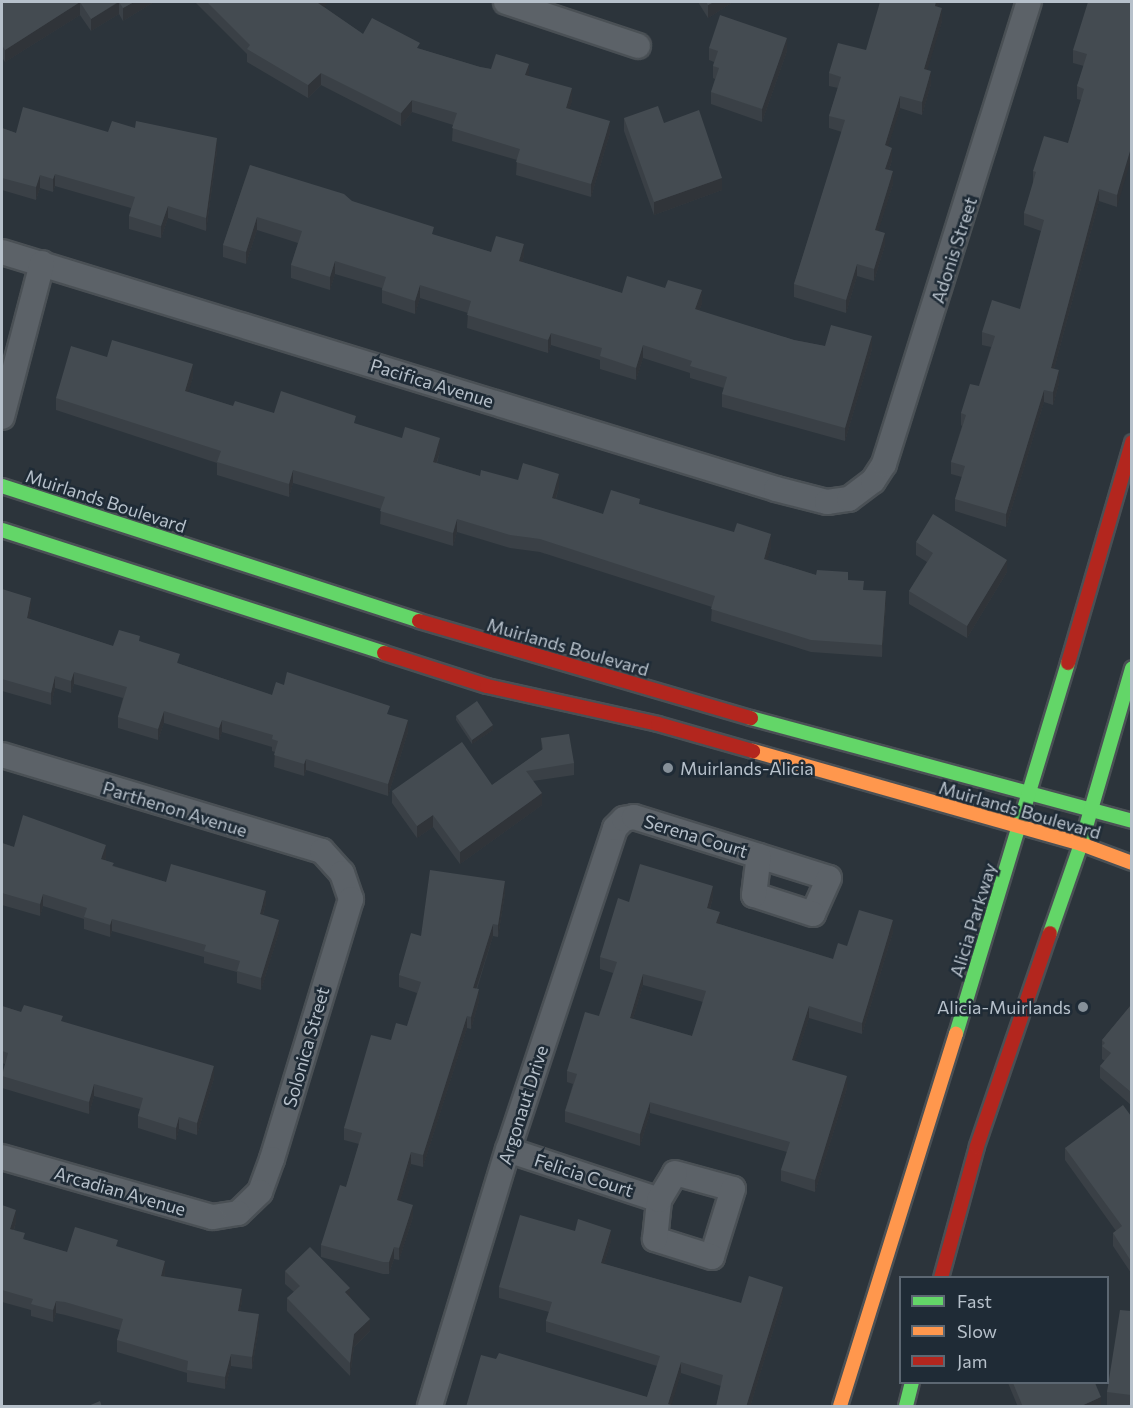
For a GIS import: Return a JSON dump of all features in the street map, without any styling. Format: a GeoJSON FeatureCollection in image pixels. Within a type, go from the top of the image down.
{"type":"FeatureCollection","features":[{"type":"Feature","properties":{"kind":"main road","name":"Alicia Parkway"},"geometry":{"type":"LineString","coordinates":[[840,1407],[1020,828],[1131,442]]}},
{"type":"Feature","properties":{"kind":"main road","name":"Muirlands Boulevard"},"geometry":{"type":"LineString","coordinates":[[2,486],[498,647],[1028,796],[1131,821]]}},
{"type":"Feature","properties":{"kind":"main road","name":"Muirlands Boulevard"},"geometry":{"type":"LineString","coordinates":[[2,530],[487,686],[658,724],[1081,844],[1131,863]]}},
{"type":"Feature","properties":{"kind":"main road"},"geometry":{"type":"LineString","coordinates":[[942,1276],[977,1146],[1081,844],[1131,668]]}},
{"type":"Feature","properties":{"kind":"main road"},"geometry":{"type":"LineString","coordinates":[[906,1407],[912,1384]]}},
{"type":"Feature","properties":{"kind":"street"},"geometry":{"type":"LineString","coordinates":[[506,2],[638,46]]}},
{"type":"Feature","properties":{"kind":"street","name":"Adonis Street"},"geometry":{"type":"LineString","coordinates":[[863,491],[884,464],[1029,2]]}},
{"type":"Feature","properties":{"kind":"street","name":"Pacifica Avenue"},"geometry":{"type":"LineString","coordinates":[[2,252],[808,498],[838,502],[863,491]]}},
{"type":"Feature","properties":{"kind":"street"},"geometry":{"type":"LineString","coordinates":[[2,417],[42,263]]}},
{"type":"Feature","properties":{"kind":"street","name":"Parthenon Avenue"},"geometry":{"type":"LineString","coordinates":[[2,755],[322,851],[342,873]]}},
{"type":"Feature","properties":{"kind":"street","name":"Serena Court"},"geometry":{"type":"LineString","coordinates":[[634,817],[759,856]]}},
{"type":"Feature","properties":{"kind":"street","name":"Argonaut Drive"},"geometry":{"type":"LineString","coordinates":[[430,1407],[508,1150],[615,828],[624,819],[634,817]]}},
{"type":"Feature","properties":{"kind":"street","name":"Solonica Street"},"geometry":{"type":"LineString","coordinates":[[238,1213],[260,1192],[290,1105],[351,899],[342,873]]}},
{"type":"Feature","properties":{"kind":"street","name":"Felicia Court"},"geometry":{"type":"LineString","coordinates":[[508,1150],[659,1200]]}},
{"type":"Feature","properties":{"kind":"street","name":"Arcadian Avenue"},"geometry":{"type":"LineString","coordinates":[[2,1156],[212,1217],[238,1213]]}},
{"type":"Feature","properties":{"kind":"building"},"geometry":{"type":"Polygon","coordinates":[[[2,2],[80,2],[5,50],[2,48],[2,2]]]}},
{"type":"Feature","properties":{"kind":"building"},"geometry":{"type":"Polygon","coordinates":[[[80,2],[118,2],[91,19],[80,2]]]}},
{"type":"Feature","properties":{"kind":"building"},"geometry":{"type":"Polygon","coordinates":[[[119,2],[134,2],[123,8],[119,2]]]}},
{"type":"Feature","properties":{"kind":"building"},"geometry":{"type":"Polygon","coordinates":[[[207,2],[319,2],[363,34],[372,18],[420,43],[417,48],[480,67],[491,69],[496,54],[529,64],[525,75],[572,88],[566,108],[610,121],[591,184],[516,162],[520,149],[452,128],[457,113],[412,100],[401,113],[321,73],[308,85],[247,49],[250,45],[207,2]]]}},
{"type":"Feature","properties":{"kind":"building"},"geometry":{"type":"Polygon","coordinates":[[[880,2],[936,2],[935,6],[942,8],[924,69],[931,71],[922,102],[900,96],[885,145],[892,148],[885,169],[893,171],[875,230],[885,233],[874,269],[857,264],[846,300],[794,284],[845,120],[829,116],[841,77],[829,73],[838,43],[866,50],[880,2]]]}},
{"type":"Feature","properties":{"kind":"building"},"geometry":{"type":"Polygon","coordinates":[[[1088,2],[1131,2],[1131,148],[1117,195],[1099,189],[1051,368],[1059,370],[1053,392],[1044,390],[1006,514],[955,499],[965,466],[951,462],[966,415],[961,413],[970,384],[979,386],[995,336],[982,332],[992,300],[1020,309],[1044,220],[1024,213],[1036,172],[1033,171],[1044,136],[1068,143],[1084,89],[1077,86],[1087,54],[1073,50],[1088,2]]]}},
{"type":"Feature","properties":{"kind":"building"},"geometry":{"type":"Polygon","coordinates":[[[720,15],[787,38],[762,109],[711,92],[719,68],[713,66],[718,51],[709,48],[720,15]]]}},
{"type":"Feature","properties":{"kind":"building"},"geometry":{"type":"Polygon","coordinates":[[[658,106],[664,123],[699,110],[722,178],[654,202],[624,118],[658,106]]]}},
{"type":"Feature","properties":{"kind":"building"},"geometry":{"type":"Polygon","coordinates":[[[23,107],[108,132],[112,121],[135,128],[136,121],[217,138],[206,218],[168,206],[161,226],[129,216],[135,197],[55,174],[53,179],[40,175],[36,187],[2,178],[2,128],[16,133],[23,107]]]}},
{"type":"Feature","properties":{"kind":"building"},"geometry":{"type":"Polygon","coordinates":[[[250,165],[344,194],[352,201],[434,227],[432,234],[491,252],[496,236],[524,244],[519,261],[622,293],[627,276],[665,288],[668,280],[702,290],[695,309],[794,340],[825,346],[831,325],[872,336],[845,428],[722,394],[727,377],[690,366],[692,361],[643,345],[636,368],[600,356],[602,348],[551,333],[548,340],[467,315],[471,301],[420,285],[415,301],[382,290],[386,277],[335,261],[330,277],[291,265],[302,231],[257,217],[246,252],[223,245],[250,165]]]}},
{"type":"Feature","properties":{"kind":"building"},"geometry":{"type":"Polygon","coordinates":[[[112,340],[193,364],[185,391],[233,406],[235,401],[274,413],[281,391],[356,416],[354,423],[402,438],[405,427],[440,438],[433,462],[480,476],[481,470],[518,480],[523,463],[559,474],[552,498],[603,514],[611,490],[640,499],[639,504],[734,532],[737,523],[771,534],[764,559],[816,575],[817,570],[848,572],[848,580],[864,581],[863,590],[886,591],[882,645],[811,640],[711,609],[715,596],[540,539],[510,535],[457,519],[453,533],[380,511],[385,497],[293,470],[289,484],[217,462],[221,451],[56,398],[71,346],[107,357],[112,340]]]}},
{"type":"Feature","properties":{"kind":"building"},"geometry":{"type":"Polygon","coordinates":[[[933,514],[1007,560],[967,626],[909,591],[933,553],[916,542],[933,514]]]}},
{"type":"Feature","properties":{"kind":"building"},"geometry":{"type":"Polygon","coordinates":[[[2,589],[31,598],[27,618],[113,646],[119,630],[140,636],[139,641],[180,654],[177,663],[272,695],[276,682],[284,685],[287,672],[390,706],[387,714],[408,720],[388,784],[306,759],[304,764],[274,755],[278,741],[272,739],[273,735],[222,720],[219,728],[164,711],[158,729],[118,717],[127,687],[74,672],[71,681],[55,676],[51,693],[2,679],[2,589]]]}},
{"type":"Feature","properties":{"kind":"building"},"geometry":{"type":"Polygon","coordinates":[[[477,701],[493,725],[472,740],[456,716],[477,701]]]}},
{"type":"Feature","properties":{"kind":"building"},"geometry":{"type":"Polygon","coordinates":[[[569,734],[574,763],[526,771],[542,793],[460,852],[433,815],[417,826],[392,791],[462,742],[492,785],[543,749],[541,738],[569,734]]]}},
{"type":"Feature","properties":{"kind":"building"},"geometry":{"type":"Polygon","coordinates":[[[23,815],[106,845],[101,859],[114,863],[112,866],[166,882],[171,864],[266,891],[260,914],[279,920],[261,978],[237,971],[240,961],[204,951],[206,945],[112,919],[110,925],[84,917],[87,908],[43,894],[40,904],[2,893],[2,843],[14,847],[23,815]]]}},
{"type":"Feature","properties":{"kind":"building"},"geometry":{"type":"Polygon","coordinates":[[[640,864],[713,886],[707,908],[720,912],[716,923],[833,959],[838,943],[847,946],[859,910],[893,920],[862,1023],[809,1006],[792,1060],[847,1076],[815,1180],[781,1170],[790,1142],[650,1102],[640,1134],[565,1111],[577,1074],[567,1071],[585,1012],[599,1016],[617,962],[600,957],[618,898],[629,902],[640,864]],[[643,974],[630,1018],[692,1036],[706,991],[643,974]]]}},
{"type":"Feature","properties":{"kind":"building"},"geometry":{"type":"Polygon","coordinates":[[[430,870],[505,881],[498,925],[493,924],[473,988],[479,989],[471,1017],[467,1016],[423,1155],[411,1152],[397,1200],[413,1205],[399,1248],[394,1247],[389,1262],[383,1262],[321,1245],[340,1185],[346,1187],[362,1133],[344,1128],[371,1035],[391,1040],[396,1023],[407,1026],[421,982],[399,975],[411,933],[421,936],[430,870]]]}},
{"type":"Feature","properties":{"kind":"building"},"geometry":{"type":"Polygon","coordinates":[[[24,1005],[63,1016],[61,1021],[214,1066],[197,1123],[179,1117],[176,1128],[138,1116],[143,1098],[94,1084],[89,1102],[2,1076],[8,1053],[2,1051],[2,1006],[21,1012],[24,1005]]]}},
{"type":"Feature","properties":{"kind":"building"},"geometry":{"type":"Polygon","coordinates":[[[1131,1005],[1131,1092],[1100,1066],[1111,1053],[1102,1046],[1105,1043],[1102,1040],[1131,1005]]]}},
{"type":"Feature","properties":{"kind":"building"},"geometry":{"type":"Polygon","coordinates":[[[1123,1105],[1131,1116],[1131,1261],[1113,1233],[1122,1226],[1065,1148],[1123,1105]]]}},
{"type":"Feature","properties":{"kind":"building"},"geometry":{"type":"Polygon","coordinates":[[[2,1205],[16,1210],[10,1229],[25,1233],[23,1239],[67,1252],[75,1227],[118,1240],[116,1246],[165,1261],[161,1276],[242,1289],[238,1311],[259,1314],[252,1357],[231,1354],[225,1377],[187,1370],[188,1361],[117,1340],[123,1319],[65,1302],[56,1301],[53,1310],[31,1304],[33,1299],[2,1290],[2,1205]]]}},
{"type":"Feature","properties":{"kind":"building"},"geometry":{"type":"Polygon","coordinates":[[[520,1215],[575,1231],[578,1219],[611,1230],[601,1263],[741,1303],[749,1276],[783,1287],[746,1407],[716,1407],[723,1375],[681,1362],[668,1404],[677,1407],[466,1407],[481,1355],[496,1359],[499,1353],[647,1397],[660,1356],[546,1321],[552,1302],[499,1287],[520,1215]]]}},
{"type":"Feature","properties":{"kind":"building"},"geometry":{"type":"Polygon","coordinates":[[[310,1247],[350,1288],[345,1292],[370,1319],[354,1334],[350,1363],[287,1298],[300,1286],[285,1271],[310,1247]]]}},
{"type":"Feature","properties":{"kind":"building"},"geometry":{"type":"Polygon","coordinates":[[[1120,1310],[1131,1311],[1131,1395],[1107,1392],[1120,1310]]]}},
{"type":"Feature","properties":{"kind":"building"},"geometry":{"type":"Polygon","coordinates":[[[1013,1384],[1095,1384],[1101,1397],[1079,1407],[1023,1407],[1013,1384]]]}},
{"type":"Feature","properties":{"kind":"building"},"geometry":{"type":"Polygon","coordinates":[[[100,1401],[102,1407],[86,1407],[100,1401]]]}},
{"type":"Feature","properties":{"kind":"traffic: fast"},"geometry":{"type":"LineString","coordinates":[[2,486],[419,621]]}},
{"type":"Feature","properties":{"kind":"traffic: fast"},"geometry":{"type":"LineString","coordinates":[[2,530],[384,653]]}},
{"type":"Feature","properties":{"kind":"traffic: fast"},"geometry":{"type":"LineString","coordinates":[[956,1034],[1068,663]]}},
{"type":"Feature","properties":{"kind":"traffic: fast"},"geometry":{"type":"LineString","coordinates":[[1050,933],[1081,844],[1132,668]]}},
{"type":"Feature","properties":{"kind":"traffic: fast"},"geometry":{"type":"LineString","coordinates":[[751,718],[1132,821]]}},
{"type":"Feature","properties":{"kind":"traffic: fast"},"geometry":{"type":"LineString","coordinates":[[906,1406],[912,1384]]}},
{"type":"Feature","properties":{"kind":"traffic: slow"},"geometry":{"type":"LineString","coordinates":[[753,751],[1081,844],[1132,863]]}},
{"type":"Feature","properties":{"kind":"traffic: slow"},"geometry":{"type":"LineString","coordinates":[[840,1406],[956,1034]]}},
{"type":"Feature","properties":{"kind":"traffic: jam"},"geometry":{"type":"LineString","coordinates":[[1068,663],[1132,442]]}},
{"type":"Feature","properties":{"kind":"traffic: jam"},"geometry":{"type":"LineString","coordinates":[[419,621],[751,718]]}},
{"type":"Feature","properties":{"kind":"traffic: jam"},"geometry":{"type":"LineString","coordinates":[[384,653],[487,686],[658,724],[753,751]]}},
{"type":"Feature","properties":{"kind":"traffic: jam"},"geometry":{"type":"LineString","coordinates":[[942,1276],[977,1146],[1050,933]]}},
{"type":"Feature","properties":{"kind":"place","name":"Muirlands-Alicia"},"geometry":{"type":"Point","coordinates":[668,768]}},
{"type":"Feature","properties":{"kind":"place","name":"Alicia-Muirlands"},"geometry":{"type":"Point","coordinates":[1083,1007]}}]}
